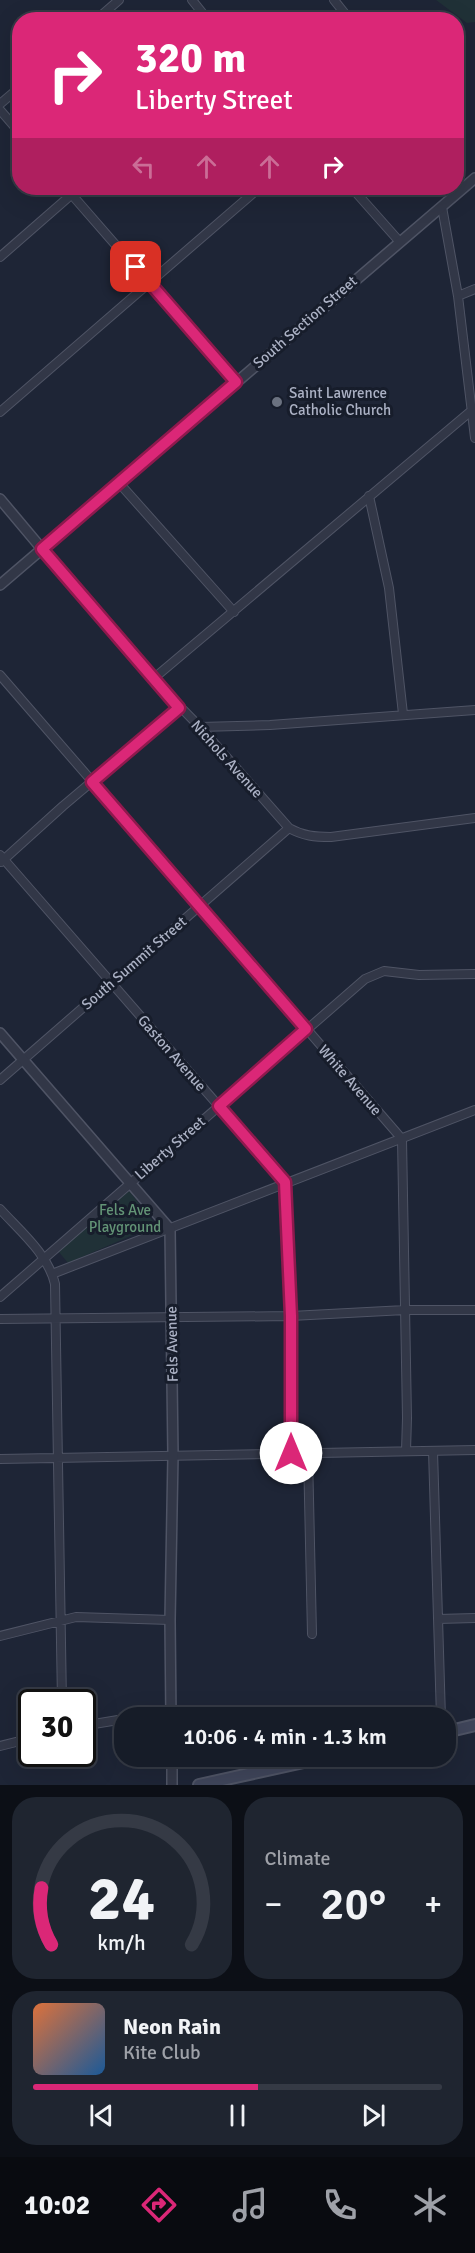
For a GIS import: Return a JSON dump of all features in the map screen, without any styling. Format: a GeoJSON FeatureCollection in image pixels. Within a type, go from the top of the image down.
{"type":"FeatureCollection","features":[{"type":"Feature","properties":{"kind":"main road"},"geometry":{"type":"LineString","coordinates":[[456,1730],[475,1725]]}},
{"type":"Feature","properties":{"kind":"main road"},"geometry":{"type":"LineString","coordinates":[[199,1785],[281,1767]]}},
{"type":"Feature","properties":{"kind":"street"},"geometry":{"type":"LineString","coordinates":[[105,12],[119,0]]}},
{"type":"Feature","properties":{"kind":"street"},"geometry":{"type":"LineString","coordinates":[[192,0],[202,12]]}},
{"type":"Feature","properties":{"kind":"street"},"geometry":{"type":"LineString","coordinates":[[334,0],[344,12]]}},
{"type":"Feature","properties":{"kind":"street"},"geometry":{"type":"LineString","coordinates":[[0,104],[12,94]]}},
{"type":"Feature","properties":{"kind":"street"},"geometry":{"type":"LineString","coordinates":[[0,110],[12,124]]}},
{"type":"Feature","properties":{"kind":"street"},"geometry":{"type":"LineString","coordinates":[[0,257],[65,195]]}},
{"type":"Feature","properties":{"kind":"street"},"geometry":{"type":"LineString","coordinates":[[73,195],[236,382]]}},
{"type":"Feature","properties":{"kind":"street"},"geometry":{"type":"LineString","coordinates":[[0,412],[251,195]]}},
{"type":"Feature","properties":{"kind":"street"},"geometry":{"type":"LineString","coordinates":[[358,195],[399,241]]}},
{"type":"Feature","properties":{"kind":"street","name":"South Section Street"},"geometry":{"type":"LineString","coordinates":[[0,585],[120,484],[399,241],[456,195]]}},
{"type":"Feature","properties":{"kind":"street"},"geometry":{"type":"LineString","coordinates":[[442,207],[458,296],[475,438]]}},
{"type":"Feature","properties":{"kind":"street"},"geometry":{"type":"LineString","coordinates":[[458,296],[475,289]]}},
{"type":"Feature","properties":{"kind":"street"},"geometry":{"type":"LineString","coordinates":[[153,679],[234,612],[472,405]]}},
{"type":"Feature","properties":{"kind":"street"},"geometry":{"type":"LineString","coordinates":[[120,484],[234,612]]}},
{"type":"Feature","properties":{"kind":"street"},"geometry":{"type":"LineString","coordinates":[[369,496],[389,588],[403,714]]}},
{"type":"Feature","properties":{"kind":"street","name":"Nichols Avenue"},"geometry":{"type":"LineString","coordinates":[[0,499],[153,679],[200,727],[289,828]]}},
{"type":"Feature","properties":{"kind":"street","name":"White Avenue"},"geometry":{"type":"LineString","coordinates":[[0,675],[402,1139]]}},
{"type":"Feature","properties":{"kind":"street"},"geometry":{"type":"LineString","coordinates":[[1,859],[179,708]]}},
{"type":"Feature","properties":{"kind":"street"},"geometry":{"type":"LineString","coordinates":[[200,727],[270,725],[475,710]]}},
{"type":"Feature","properties":{"kind":"street"},"geometry":{"type":"LineString","coordinates":[[289,828],[300,834],[331,837],[475,818]]}},
{"type":"Feature","properties":{"kind":"street","name":"South Summit Street"},"geometry":{"type":"LineString","coordinates":[[0,1080],[289,828]]}},
{"type":"Feature","properties":{"kind":"street","name":"Gaston Avenue"},"geometry":{"type":"LineString","coordinates":[[1,859],[285,1182]]}},
{"type":"Feature","properties":{"kind":"street","name":"Liberty Street"},"geometry":{"type":"LineString","coordinates":[[0,1297],[359,983],[376,973],[391,971],[410,975],[475,974]]}},
{"type":"Feature","properties":{"kind":"street"},"geometry":{"type":"LineString","coordinates":[[0,1034],[170,1229]]}},
{"type":"Feature","properties":{"kind":"street"},"geometry":{"type":"LineString","coordinates":[[52,1274],[475,1110]]}},
{"type":"Feature","properties":{"kind":"street"},"geometry":{"type":"LineString","coordinates":[[402,1139],[405,1451]]}},
{"type":"Feature","properties":{"kind":"street"},"geometry":{"type":"LineString","coordinates":[[285,1182],[291,1316],[291,1453]]}},
{"type":"Feature","properties":{"kind":"street"},"geometry":{"type":"LineString","coordinates":[[0,1209],[44,1258],[52,1274],[55,1317],[62,1689]]}},
{"type":"Feature","properties":{"kind":"street","name":"Fels Avenue"},"geometry":{"type":"LineString","coordinates":[[170,1229],[173,1455],[171,1707]]}},
{"type":"Feature","properties":{"kind":"street"},"geometry":{"type":"LineString","coordinates":[[0,1318],[291,1316],[405,1310],[475,1310]]}},
{"type":"Feature","properties":{"kind":"street"},"geometry":{"type":"LineString","coordinates":[[0,1459],[475,1450]]}},
{"type":"Feature","properties":{"kind":"street"},"geometry":{"type":"LineString","coordinates":[[434,1451],[441,1707]]}},
{"type":"Feature","properties":{"kind":"street"},"geometry":{"type":"LineString","coordinates":[[308,1453],[312,1634]]}},
{"type":"Feature","properties":{"kind":"street"},"geometry":{"type":"LineString","coordinates":[[0,1636],[76,1617],[170,1620]]}},
{"type":"Feature","properties":{"kind":"street"},"geometry":{"type":"LineString","coordinates":[[438,1619],[475,1618]]}},
{"type":"Feature","properties":{"kind":"street"},"geometry":{"type":"LineString","coordinates":[[96,1724],[114,1721]]}},
{"type":"Feature","properties":{"kind":"street"},"geometry":{"type":"LineString","coordinates":[[0,1746],[18,1742]]}},
{"type":"Feature","properties":{"kind":"street"},"geometry":{"type":"LineString","coordinates":[[172,1767],[172,1785]]}},
{"type":"Feature","properties":{"kind":"green space"},"geometry":{"type":"Polygon","coordinates":[[[436,0],[475,0],[475,22],[467,23],[464,21],[464,12],[452,12],[436,0]]]}},
{"type":"Feature","properties":{"kind":"green space","name":"Fels Ave Playground"},"geometry":{"type":"Polygon","coordinates":[[[129,1191],[156,1225],[68,1263],[58,1251],[129,1191]]]}},
{"type":"Feature","properties":{"kind":"place","name":"Saint Lawrence Catholic Church"},"geometry":{"type":"Point","coordinates":[277,402]}},
{"type":"Feature","properties":{"kind":"route"},"geometry":{"type":"LineString","coordinates":[[136,267],[236,382],[42,549],[179,708],[92,782],[306,1029],[219,1106],[285,1182],[291,1316],[291,1453]]}}]}
